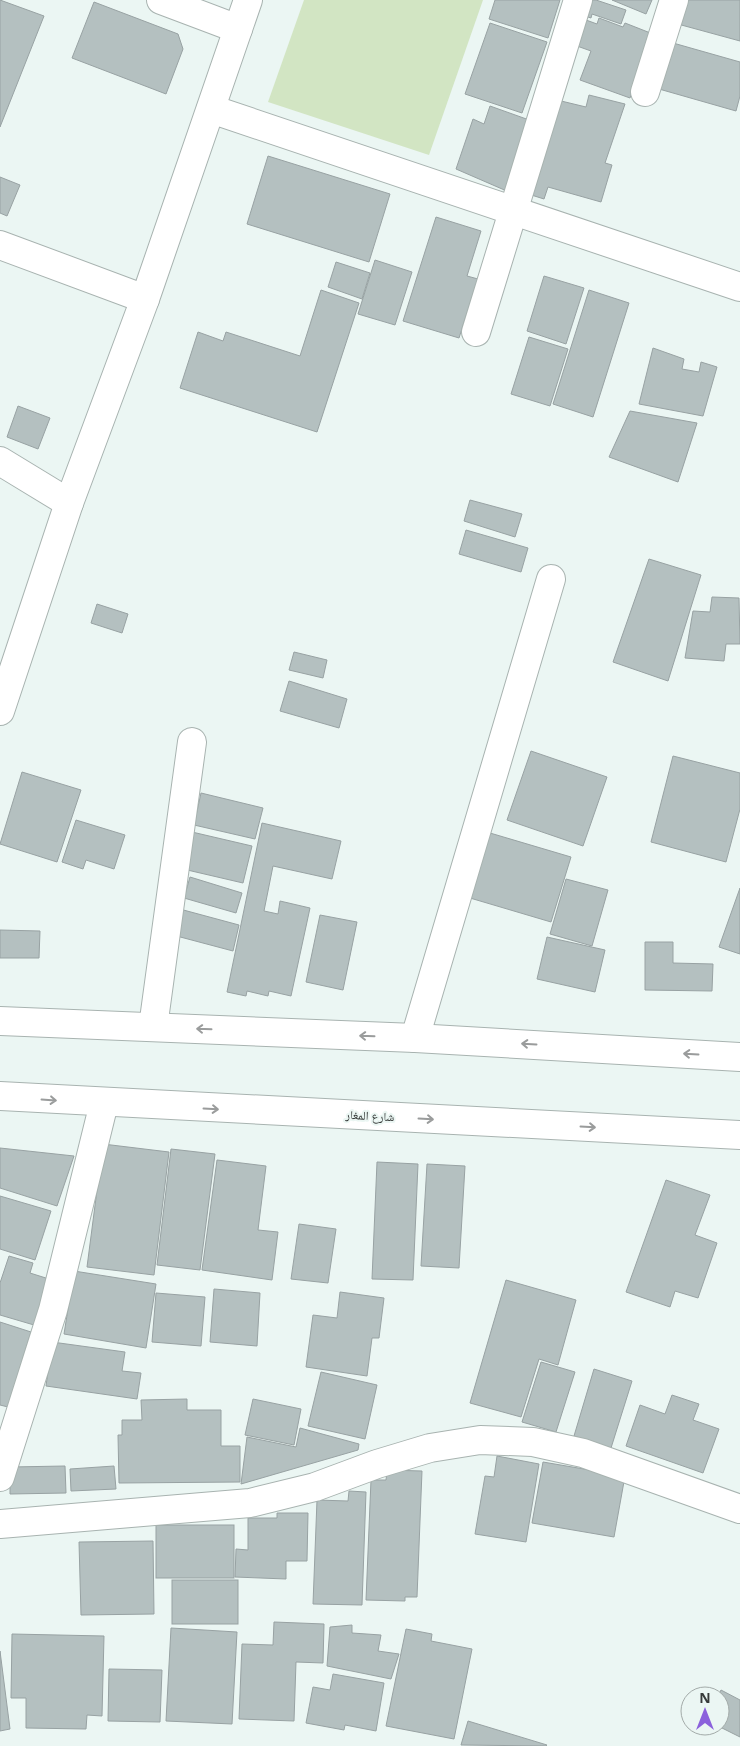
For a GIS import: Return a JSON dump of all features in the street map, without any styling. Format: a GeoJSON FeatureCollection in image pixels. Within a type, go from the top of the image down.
{"type":"FeatureCollection","features":[{"type":"Feature","properties":{"kind":"street"},"geometry":{"type":"LineString","coordinates":[[161,0],[238,29]]}},
{"type":"Feature","properties":{"kind":"street"},"geometry":{"type":"LineString","coordinates":[[0,711],[69,503],[145,299],[248,0]]}},
{"type":"Feature","properties":{"kind":"street"},"geometry":{"type":"LineString","coordinates":[[476,332],[578,0]]}},
{"type":"Feature","properties":{"kind":"street"},"geometry":{"type":"LineString","coordinates":[[645,92],[674,0]]}},
{"type":"Feature","properties":{"kind":"street"},"geometry":{"type":"LineString","coordinates":[[211,109],[740,287]]}},
{"type":"Feature","properties":{"kind":"street"},"geometry":{"type":"LineString","coordinates":[[0,245],[145,299]]}},
{"type":"Feature","properties":{"kind":"street"},"geometry":{"type":"LineString","coordinates":[[0,461],[69,503]]}},
{"type":"Feature","properties":{"kind":"street"},"geometry":{"type":"LineString","coordinates":[[415,1038],[551,579]]}},
{"type":"Feature","properties":{"kind":"street"},"geometry":{"type":"LineString","coordinates":[[153,1027],[192,742]]}},
{"type":"Feature","properties":{"kind":"street"},"geometry":{"type":"LineString","coordinates":[[0,1021],[415,1038],[740,1057]]}},
{"type":"Feature","properties":{"kind":"street","name":"شارع المغار"},"geometry":{"type":"LineString","coordinates":[[0,1096],[104,1103],[740,1135]]}},
{"type":"Feature","properties":{"kind":"street"},"geometry":{"type":"LineString","coordinates":[[0,1477],[54,1310],[104,1103]]}},
{"type":"Feature","properties":{"kind":"street"},"geometry":{"type":"LineString","coordinates":[[0,1524],[250,1503],[315,1487],[377,1464],[430,1448],[480,1440],[533,1442],[583,1453],[740,1509]]}},
{"type":"Feature","properties":{"kind":"green space"},"geometry":{"type":"Polygon","coordinates":[[[304,0],[483,0],[429,155],[268,102],[304,0]]]}},
{"type":"Feature","properties":{"kind":"building"},"geometry":{"type":"Polygon","coordinates":[[[0,0],[44,16],[0,127],[0,0]]]}},
{"type":"Feature","properties":{"kind":"building"},"geometry":{"type":"Polygon","coordinates":[[[495,0],[560,0],[548,38],[489,19],[495,0]]]}},
{"type":"Feature","properties":{"kind":"building"},"geometry":{"type":"Polygon","coordinates":[[[587,0],[596,0],[626,10],[621,24],[592,14],[591,18],[582,15],[587,0]]]}},
{"type":"Feature","properties":{"kind":"building"},"geometry":{"type":"Polygon","coordinates":[[[612,0],[652,0],[646,14],[612,0]]]}},
{"type":"Feature","properties":{"kind":"building"},"geometry":{"type":"Polygon","coordinates":[[[680,0],[740,0],[740,41],[674,23],[680,0]]]}},
{"type":"Feature","properties":{"kind":"building"},"geometry":{"type":"Polygon","coordinates":[[[94,2],[178,34],[183,49],[166,94],[72,58],[94,2]]]}},
{"type":"Feature","properties":{"kind":"building"},"geometry":{"type":"Polygon","coordinates":[[[599,18],[623,27],[625,23],[653,34],[630,98],[580,80],[591,51],[577,46],[586,20],[597,24],[599,18]]]}},
{"type":"Feature","properties":{"kind":"building"},"geometry":{"type":"Polygon","coordinates":[[[490,23],[547,42],[522,113],[465,94],[490,23]]]}},
{"type":"Feature","properties":{"kind":"building"},"geometry":{"type":"Polygon","coordinates":[[[666,41],[740,62],[740,96],[736,111],[652,87],[666,41]]]}},
{"type":"Feature","properties":{"kind":"building"},"geometry":{"type":"Polygon","coordinates":[[[589,95],[625,104],[605,163],[612,165],[601,202],[548,187],[544,199],[525,193],[557,100],[586,107],[589,95]]]}},
{"type":"Feature","properties":{"kind":"building"},"geometry":{"type":"Polygon","coordinates":[[[490,106],[532,121],[509,192],[456,169],[473,119],[484,124],[490,106]]]}},
{"type":"Feature","properties":{"kind":"building"},"geometry":{"type":"Polygon","coordinates":[[[268,156],[390,194],[369,262],[247,224],[268,156]]]}},
{"type":"Feature","properties":{"kind":"building"},"geometry":{"type":"Polygon","coordinates":[[[0,177],[20,185],[7,216],[0,213],[0,177]]]}},
{"type":"Feature","properties":{"kind":"building"},"geometry":{"type":"Polygon","coordinates":[[[436,217],[481,231],[467,276],[478,279],[459,338],[403,321],[436,217]]]}},
{"type":"Feature","properties":{"kind":"building"},"geometry":{"type":"Polygon","coordinates":[[[375,260],[412,272],[395,325],[358,314],[375,260]]]}},
{"type":"Feature","properties":{"kind":"building"},"geometry":{"type":"Polygon","coordinates":[[[336,262],[370,273],[362,299],[328,287],[336,262]]]}},
{"type":"Feature","properties":{"kind":"building"},"geometry":{"type":"Polygon","coordinates":[[[544,276],[584,288],[566,344],[527,331],[544,276]]]}},
{"type":"Feature","properties":{"kind":"building"},"geometry":{"type":"Polygon","coordinates":[[[321,290],[359,303],[317,432],[180,388],[198,332],[223,341],[226,332],[300,356],[321,290]]]}},
{"type":"Feature","properties":{"kind":"building"},"geometry":{"type":"Polygon","coordinates":[[[589,290],[629,303],[593,417],[553,404],[589,290]]]}},
{"type":"Feature","properties":{"kind":"building"},"geometry":{"type":"Polygon","coordinates":[[[529,337],[568,349],[550,406],[511,394],[529,337]]]}},
{"type":"Feature","properties":{"kind":"building"},"geometry":{"type":"Polygon","coordinates":[[[653,348],[684,359],[682,369],[699,372],[701,362],[717,367],[703,416],[639,404],[653,348]]]}},
{"type":"Feature","properties":{"kind":"building"},"geometry":{"type":"Polygon","coordinates":[[[18,406],[50,418],[38,449],[7,437],[18,406]]]}},
{"type":"Feature","properties":{"kind":"building"},"geometry":{"type":"Polygon","coordinates":[[[630,411],[697,423],[678,482],[609,457],[630,411]]]}},
{"type":"Feature","properties":{"kind":"building"},"geometry":{"type":"Polygon","coordinates":[[[470,500],[522,514],[515,537],[464,521],[470,500]]]}},
{"type":"Feature","properties":{"kind":"building"},"geometry":{"type":"Polygon","coordinates":[[[466,530],[528,548],[521,572],[459,554],[466,530]]]}},
{"type":"Feature","properties":{"kind":"building"},"geometry":{"type":"Polygon","coordinates":[[[649,559],[701,575],[668,681],[613,662],[649,559]]]}},
{"type":"Feature","properties":{"kind":"building"},"geometry":{"type":"Polygon","coordinates":[[[712,597],[739,598],[740,644],[726,644],[724,661],[685,658],[693,611],[710,612],[712,597]]]}},
{"type":"Feature","properties":{"kind":"building"},"geometry":{"type":"Polygon","coordinates":[[[97,604],[128,614],[122,633],[91,623],[97,604]]]}},
{"type":"Feature","properties":{"kind":"building"},"geometry":{"type":"Polygon","coordinates":[[[294,652],[327,660],[323,678],[289,670],[294,652]]]}},
{"type":"Feature","properties":{"kind":"building"},"geometry":{"type":"Polygon","coordinates":[[[289,681],[347,699],[339,728],[280,711],[289,681]]]}},
{"type":"Feature","properties":{"kind":"building"},"geometry":{"type":"Polygon","coordinates":[[[531,751],[607,777],[583,846],[507,820],[531,751]]]}},
{"type":"Feature","properties":{"kind":"building"},"geometry":{"type":"Polygon","coordinates":[[[673,756],[740,773],[740,809],[726,862],[651,842],[673,756]]]}},
{"type":"Feature","properties":{"kind":"building"},"geometry":{"type":"Polygon","coordinates":[[[22,772],[81,790],[57,862],[0,844],[22,772]]]}},
{"type":"Feature","properties":{"kind":"building"},"geometry":{"type":"Polygon","coordinates":[[[201,793],[263,808],[255,839],[194,825],[201,793]]]}},
{"type":"Feature","properties":{"kind":"building"},"geometry":{"type":"Polygon","coordinates":[[[76,820],[125,835],[114,869],[86,860],[83,869],[62,862],[76,820]]]}},
{"type":"Feature","properties":{"kind":"building"},"geometry":{"type":"Polygon","coordinates":[[[262,823],[341,841],[332,879],[273,866],[264,911],[278,914],[280,901],[310,908],[291,996],[269,991],[268,996],[247,991],[246,996],[227,992],[262,823]]]}},
{"type":"Feature","properties":{"kind":"building"},"geometry":{"type":"Polygon","coordinates":[[[192,832],[252,846],[243,883],[183,869],[192,832]]]}},
{"type":"Feature","properties":{"kind":"building"},"geometry":{"type":"Polygon","coordinates":[[[490,833],[571,857],[551,922],[470,898],[490,833]]]}},
{"type":"Feature","properties":{"kind":"building"},"geometry":{"type":"Polygon","coordinates":[[[190,877],[242,893],[236,913],[184,898],[190,877]]]}},
{"type":"Feature","properties":{"kind":"building"},"geometry":{"type":"Polygon","coordinates":[[[566,879],[608,890],[592,946],[550,934],[566,879]]]}},
{"type":"Feature","properties":{"kind":"building"},"geometry":{"type":"Polygon","coordinates":[[[740,888],[740,954],[719,947],[740,888]]]}},
{"type":"Feature","properties":{"kind":"building"},"geometry":{"type":"Polygon","coordinates":[[[176,908],[239,925],[233,951],[169,934],[176,908]]]}},
{"type":"Feature","properties":{"kind":"building"},"geometry":{"type":"Polygon","coordinates":[[[320,915],[357,922],[343,990],[306,982],[320,915]]]}},
{"type":"Feature","properties":{"kind":"building"},"geometry":{"type":"Polygon","coordinates":[[[0,930],[40,931],[39,958],[0,958],[0,930]]]}},
{"type":"Feature","properties":{"kind":"building"},"geometry":{"type":"Polygon","coordinates":[[[547,937],[605,950],[595,992],[537,979],[547,937]]]}},
{"type":"Feature","properties":{"kind":"building"},"geometry":{"type":"Polygon","coordinates":[[[645,942],[673,942],[673,963],[713,964],[712,991],[645,990],[645,942]]]}},
{"type":"Feature","properties":{"kind":"building"},"geometry":{"type":"Polygon","coordinates":[[[103,1144],[169,1152],[154,1275],[87,1267],[103,1144]]]}},
{"type":"Feature","properties":{"kind":"building"},"geometry":{"type":"Polygon","coordinates":[[[0,1148],[74,1156],[57,1206],[0,1188],[0,1148]]]}},
{"type":"Feature","properties":{"kind":"building"},"geometry":{"type":"Polygon","coordinates":[[[171,1149],[215,1154],[200,1270],[157,1265],[171,1149]]]}},
{"type":"Feature","properties":{"kind":"building"},"geometry":{"type":"Polygon","coordinates":[[[217,1160],[266,1166],[258,1230],[278,1232],[272,1280],[202,1270],[217,1160]]]}},
{"type":"Feature","properties":{"kind":"building"},"geometry":{"type":"Polygon","coordinates":[[[377,1162],[418,1164],[413,1280],[372,1279],[377,1162]]]}},
{"type":"Feature","properties":{"kind":"building"},"geometry":{"type":"Polygon","coordinates":[[[427,1164],[465,1166],[459,1268],[421,1266],[427,1164]]]}},
{"type":"Feature","properties":{"kind":"building"},"geometry":{"type":"Polygon","coordinates":[[[666,1180],[710,1195],[695,1235],[717,1243],[698,1298],[675,1291],[670,1307],[626,1292],[666,1180]]]}},
{"type":"Feature","properties":{"kind":"building"},"geometry":{"type":"Polygon","coordinates":[[[0,1196],[51,1211],[35,1260],[0,1249],[0,1196]]]}},
{"type":"Feature","properties":{"kind":"building"},"geometry":{"type":"Polygon","coordinates":[[[299,1224],[336,1229],[328,1283],[291,1279],[299,1224]]]}},
{"type":"Feature","properties":{"kind":"building"},"geometry":{"type":"Polygon","coordinates":[[[9,1256],[33,1263],[30,1273],[49,1279],[34,1325],[0,1315],[0,1283],[9,1256]]]}},
{"type":"Feature","properties":{"kind":"building"},"geometry":{"type":"Polygon","coordinates":[[[74,1271],[156,1284],[146,1348],[64,1334],[74,1271]]]}},
{"type":"Feature","properties":{"kind":"building"},"geometry":{"type":"Polygon","coordinates":[[[506,1280],[576,1300],[558,1365],[539,1359],[521,1417],[470,1403],[506,1280]]]}},
{"type":"Feature","properties":{"kind":"building"},"geometry":{"type":"Polygon","coordinates":[[[214,1289],[260,1293],[257,1346],[210,1342],[214,1289]]]}},
{"type":"Feature","properties":{"kind":"building"},"geometry":{"type":"Polygon","coordinates":[[[340,1292],[384,1298],[379,1338],[372,1338],[367,1376],[306,1367],[313,1315],[337,1318],[340,1292]]]}},
{"type":"Feature","properties":{"kind":"building"},"geometry":{"type":"Polygon","coordinates":[[[156,1293],[205,1297],[201,1346],[152,1342],[156,1293]]]}},
{"type":"Feature","properties":{"kind":"building"},"geometry":{"type":"Polygon","coordinates":[[[0,1322],[31,1332],[8,1407],[0,1405],[0,1322]]]}},
{"type":"Feature","properties":{"kind":"building"},"geometry":{"type":"Polygon","coordinates":[[[52,1342],[125,1352],[122,1371],[141,1373],[137,1399],[46,1386],[52,1342]]]}},
{"type":"Feature","properties":{"kind":"building"},"geometry":{"type":"Polygon","coordinates":[[[541,1362],[575,1372],[556,1432],[522,1422],[541,1362]]]}},
{"type":"Feature","properties":{"kind":"building"},"geometry":{"type":"Polygon","coordinates":[[[594,1369],[632,1381],[611,1448],[574,1436],[594,1369]]]}},
{"type":"Feature","properties":{"kind":"building"},"geometry":{"type":"Polygon","coordinates":[[[321,1372],[377,1385],[365,1439],[308,1426],[321,1372]]]}},
{"type":"Feature","properties":{"kind":"building"},"geometry":{"type":"Polygon","coordinates":[[[672,1395],[699,1404],[693,1420],[719,1429],[703,1473],[626,1446],[640,1405],[665,1414],[672,1395]]]}},
{"type":"Feature","properties":{"kind":"building"},"geometry":{"type":"Polygon","coordinates":[[[187,1399],[187,1410],[221,1410],[221,1446],[240,1446],[240,1482],[119,1483],[118,1435],[122,1435],[122,1420],[142,1420],[141,1400],[187,1399]]]}},
{"type":"Feature","properties":{"kind":"building"},"geometry":{"type":"Polygon","coordinates":[[[253,1399],[301,1409],[294,1445],[245,1435],[253,1399]]]}},
{"type":"Feature","properties":{"kind":"building"},"geometry":{"type":"Polygon","coordinates":[[[300,1428],[359,1444],[358,1450],[241,1484],[247,1437],[296,1447],[300,1428]]]}},
{"type":"Feature","properties":{"kind":"building"},"geometry":{"type":"Polygon","coordinates":[[[497,1456],[539,1464],[526,1542],[475,1534],[485,1476],[494,1477],[497,1456]]]}},
{"type":"Feature","properties":{"kind":"building"},"geometry":{"type":"Polygon","coordinates":[[[543,1462],[625,1476],[614,1537],[532,1523],[543,1462]]]}},
{"type":"Feature","properties":{"kind":"building"},"geometry":{"type":"Polygon","coordinates":[[[65,1466],[66,1493],[10,1494],[10,1467],[65,1466]]]}},
{"type":"Feature","properties":{"kind":"building"},"geometry":{"type":"Polygon","coordinates":[[[114,1466],[116,1489],[71,1491],[70,1469],[114,1466]]]}},
{"type":"Feature","properties":{"kind":"building"},"geometry":{"type":"Polygon","coordinates":[[[387,1470],[422,1471],[417,1597],[405,1597],[405,1601],[366,1600],[371,1480],[386,1480],[387,1470]]]}},
{"type":"Feature","properties":{"kind":"building"},"geometry":{"type":"Polygon","coordinates":[[[349,1491],[366,1492],[362,1605],[313,1604],[317,1500],[348,1501],[349,1491]]]}},
{"type":"Feature","properties":{"kind":"building"},"geometry":{"type":"Polygon","coordinates":[[[277,1513],[308,1513],[307,1561],[286,1561],[286,1579],[235,1577],[236,1549],[248,1550],[248,1518],[277,1518],[277,1513]]]}},
{"type":"Feature","properties":{"kind":"building"},"geometry":{"type":"Polygon","coordinates":[[[156,1525],[234,1525],[234,1578],[156,1578],[156,1525]]]}},
{"type":"Feature","properties":{"kind":"building"},"geometry":{"type":"Polygon","coordinates":[[[153,1541],[154,1614],[81,1615],[79,1542],[153,1541]]]}},
{"type":"Feature","properties":{"kind":"building"},"geometry":{"type":"Polygon","coordinates":[[[172,1580],[238,1580],[238,1624],[172,1624],[172,1580]]]}},
{"type":"Feature","properties":{"kind":"building"},"geometry":{"type":"Polygon","coordinates":[[[274,1622],[324,1624],[323,1663],[296,1662],[294,1721],[239,1719],[242,1644],[273,1645],[274,1622]]]}},
{"type":"Feature","properties":{"kind":"building"},"geometry":{"type":"Polygon","coordinates":[[[352,1625],[352,1633],[381,1635],[378,1651],[399,1654],[391,1679],[327,1666],[330,1627],[352,1625]]]}},
{"type":"Feature","properties":{"kind":"building"},"geometry":{"type":"Polygon","coordinates":[[[171,1628],[237,1632],[232,1724],[166,1721],[171,1628]]]}},
{"type":"Feature","properties":{"kind":"building"},"geometry":{"type":"Polygon","coordinates":[[[406,1629],[432,1634],[431,1641],[472,1649],[454,1739],[386,1726],[406,1629]]]}},
{"type":"Feature","properties":{"kind":"building"},"geometry":{"type":"Polygon","coordinates":[[[12,1634],[104,1636],[102,1716],[87,1715],[86,1729],[26,1728],[26,1698],[11,1698],[12,1634]]]}},
{"type":"Feature","properties":{"kind":"building"},"geometry":{"type":"Polygon","coordinates":[[[0,1651],[10,1729],[0,1731],[0,1651]]]}},
{"type":"Feature","properties":{"kind":"building"},"geometry":{"type":"Polygon","coordinates":[[[109,1669],[162,1670],[160,1722],[108,1721],[109,1669]]]}},
{"type":"Feature","properties":{"kind":"building"},"geometry":{"type":"Polygon","coordinates":[[[333,1674],[384,1683],[376,1731],[345,1725],[344,1730],[306,1723],[313,1687],[330,1690],[333,1674]]]}},
{"type":"Feature","properties":{"kind":"building"},"geometry":{"type":"Polygon","coordinates":[[[730,1695],[740,1700],[740,1737],[730,1732],[730,1695]]]}},
{"type":"Feature","properties":{"kind":"building"},"geometry":{"type":"Polygon","coordinates":[[[468,1721],[547,1745],[461,1745],[468,1721]]]}}]}
